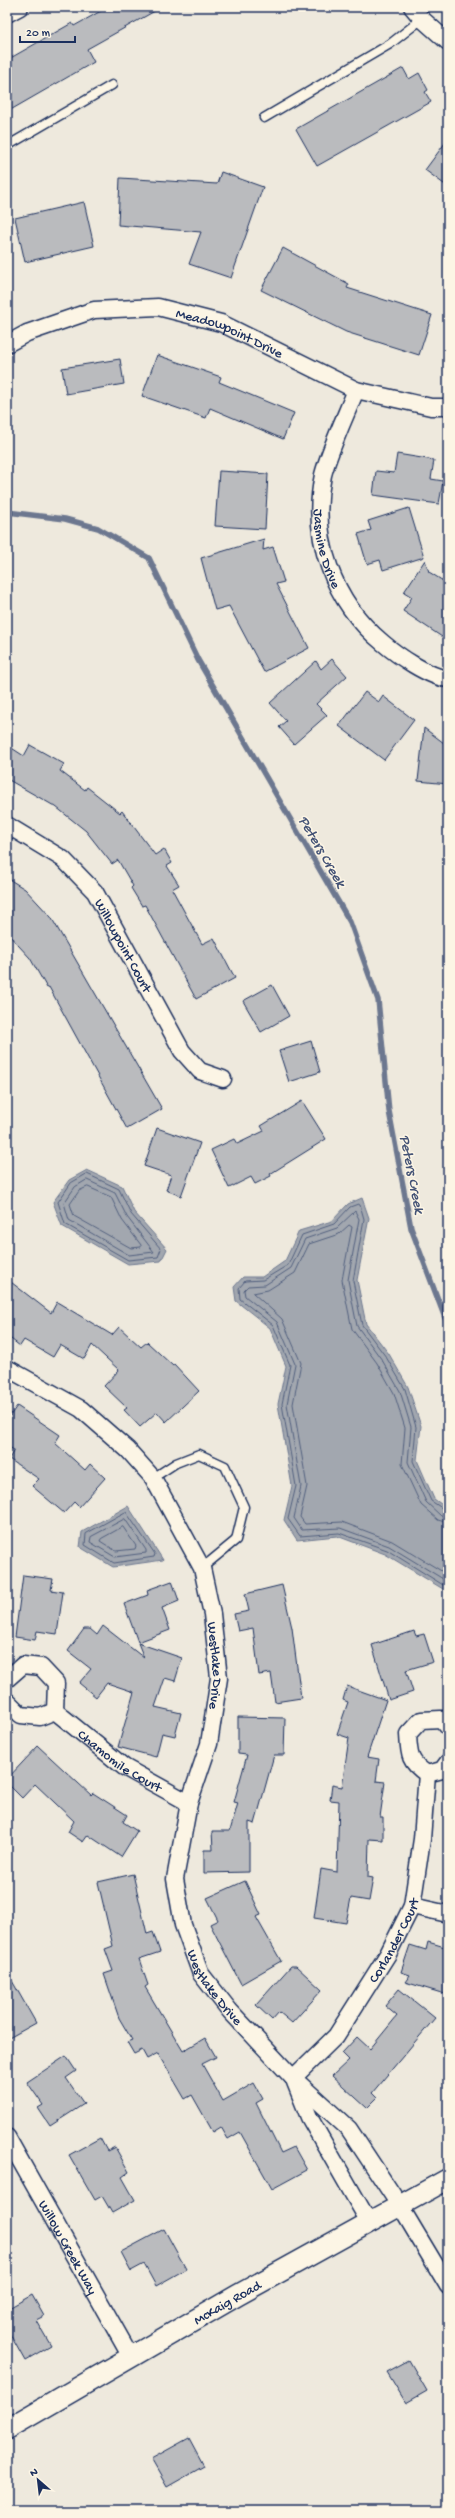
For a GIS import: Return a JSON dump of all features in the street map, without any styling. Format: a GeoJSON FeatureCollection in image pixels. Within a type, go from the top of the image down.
{"type":"FeatureCollection","features":[{"type":"Feature","properties":{"kind":"street"},"geometry":{"type":"LineString","coordinates":[[7,14],[20,7]]}},
{"type":"Feature","properties":{"kind":"street"},"geometry":{"type":"LineString","coordinates":[[417,13],[448,42]]}},
{"type":"Feature","properties":{"kind":"street","name":"Meadowpoint Drive"},"geometry":{"type":"LineString","coordinates":[[7,344],[27,333],[94,310],[158,307],[221,323],[356,390],[431,407],[448,407]]}},
{"type":"Feature","properties":{"kind":"street","name":"Jasmine Drive"},"geometry":{"type":"LineString","coordinates":[[356,390],[324,475],[320,522],[326,561],[345,602],[371,634],[402,659],[448,679]]}},
{"type":"Feature","properties":{"kind":"street","name":"Willowpoint Court"},"geometry":{"type":"LineString","coordinates":[[7,825],[63,859],[95,892],[182,1051],[200,1071],[223,1079]]}},
{"type":"Feature","properties":{"kind":"street","name":"Westlake Drive"},"geometry":{"type":"LineString","coordinates":[[7,1368],[81,1409],[128,1450],[153,1478],[202,1568],[212,1614],[219,1678],[209,1744],[189,1803],[175,1879],[183,1926],[201,1974],[230,2011],[293,2078],[349,2129],[400,2206],[448,2286]]}},
{"type":"Feature","properties":{"kind":"street"},"geometry":{"type":"LineString","coordinates":[[7,1679],[23,1665],[41,1666],[56,1683],[55,1711],[40,1717],[21,1715],[7,1700]]}},
{"type":"Feature","properties":{"kind":"street","name":"Chamomile Court"},"geometry":{"type":"LineString","coordinates":[[55,1711],[124,1768],[189,1803]]}},
{"type":"Feature","properties":{"kind":"street"},"geometry":{"type":"LineString","coordinates":[[448,1727],[442,1719],[421,1720],[408,1734],[409,1753],[414,1765],[427,1774],[442,1770],[448,1762]]}},
{"type":"Feature","properties":{"kind":"street","name":"Corlander Court"},"geometry":{"type":"LineString","coordinates":[[293,2078],[336,2036],[388,1954],[412,1906],[422,1839],[427,1774]]}},
{"type":"Feature","properties":{"kind":"street"},"geometry":{"type":"LineString","coordinates":[[412,1906],[448,1914]]}},
{"type":"Feature","properties":{"kind":"street","name":"Westlake Drive"},"geometry":{"type":"LineString","coordinates":[[293,2078],[309,2117],[369,2222]]}},
{"type":"Feature","properties":{"kind":"street","name":"Willow Creek Way"},"geometry":{"type":"LineString","coordinates":[[7,2137],[131,2357]]}},
{"type":"Feature","properties":{"kind":"street","name":"McKaig Road"},"geometry":{"type":"LineString","coordinates":[[7,2429],[369,2222],[448,2179]]}},
{"type":"Feature","properties":{"kind":"lane"},"geometry":{"type":"LineString","coordinates":[[264,118],[390,44],[417,13]]}},
{"type":"Feature","properties":{"kind":"lane"},"geometry":{"type":"LineString","coordinates":[[7,146],[112,86]]}},
{"type":"Feature","properties":{"kind":"lane"},"geometry":{"type":"LineString","coordinates":[[153,1478],[176,1463],[199,1454],[225,1466],[244,1507],[236,1540],[202,1568]]}},
{"type":"Feature","properties":{"kind":"water"},"geometry":{"type":"Polygon","coordinates":[[[87,1170],[122,1186],[134,1212],[167,1249],[161,1261],[128,1264],[62,1226],[53,1202],[69,1180],[87,1170]]]}},
{"type":"Feature","properties":{"kind":"water"},"geometry":{"type":"Polygon","coordinates":[[[362,1198],[369,1218],[357,1280],[366,1324],[389,1354],[408,1387],[421,1426],[417,1460],[434,1499],[448,1509],[448,1592],[385,1554],[337,1536],[297,1540],[284,1520],[292,1486],[278,1404],[286,1366],[270,1328],[236,1301],[234,1287],[243,1277],[262,1277],[285,1261],[299,1231],[332,1221],[348,1204],[362,1198]]]}},
{"type":"Feature","properties":{"kind":"water"},"geometry":{"type":"Polygon","coordinates":[[[128,1506],[163,1560],[113,1567],[80,1547],[82,1532],[128,1506]]]}},
{"type":"Feature","properties":{"kind":"building"},"geometry":{"type":"Polygon","coordinates":[[[108,7],[162,7],[87,49],[94,62],[7,112],[7,60],[72,23],[74,26],[108,7]]]}},
{"type":"Feature","properties":{"kind":"building"},"geometry":{"type":"Polygon","coordinates":[[[403,68],[409,79],[419,73],[428,90],[425,92],[431,102],[317,166],[296,129],[403,68]]]}},
{"type":"Feature","properties":{"kind":"building"},"geometry":{"type":"Polygon","coordinates":[[[448,139],[448,187],[425,170],[448,139]]]}},
{"type":"Feature","properties":{"kind":"building"},"geometry":{"type":"Polygon","coordinates":[[[221,172],[263,187],[231,278],[189,264],[201,232],[118,225],[120,178],[217,184],[221,172]]]}},
{"type":"Feature","properties":{"kind":"building"},"geometry":{"type":"Polygon","coordinates":[[[84,202],[94,246],[25,262],[15,218],[84,202]]]}},
{"type":"Feature","properties":{"kind":"building"},"geometry":{"type":"Polygon","coordinates":[[[283,248],[349,284],[347,288],[432,315],[419,355],[346,332],[261,290],[283,248]]]}},
{"type":"Feature","properties":{"kind":"building"},"geometry":{"type":"Polygon","coordinates":[[[157,355],[221,377],[219,382],[294,413],[283,439],[210,408],[206,418],[142,396],[157,355]]]}},
{"type":"Feature","properties":{"kind":"building"},"geometry":{"type":"Polygon","coordinates":[[[120,359],[124,384],[66,394],[62,368],[120,359]]]}},
{"type":"Feature","properties":{"kind":"building"},"geometry":{"type":"Polygon","coordinates":[[[397,454],[434,460],[431,479],[443,481],[439,504],[373,495],[376,471],[394,473],[397,454]]]}},
{"type":"Feature","properties":{"kind":"building"},"geometry":{"type":"Polygon","coordinates":[[[219,471],[268,474],[265,529],[215,526],[219,471]]]}},
{"type":"Feature","properties":{"kind":"building"},"geometry":{"type":"Polygon","coordinates":[[[409,508],[424,557],[383,570],[380,560],[367,564],[358,534],[371,530],[368,521],[409,508]]]}},
{"type":"Feature","properties":{"kind":"building"},"geometry":{"type":"Polygon","coordinates":[[[264,539],[263,550],[273,547],[284,582],[276,584],[309,648],[264,672],[229,606],[215,610],[201,558],[264,539]]]}},
{"type":"Feature","properties":{"kind":"building"},"geometry":{"type":"Polygon","coordinates":[[[425,560],[429,572],[448,584],[448,641],[403,611],[412,597],[404,592],[425,560]]]}},
{"type":"Feature","properties":{"kind":"building"},"geometry":{"type":"Polygon","coordinates":[[[332,659],[347,676],[316,704],[327,715],[294,744],[279,727],[286,721],[270,703],[316,661],[321,669],[332,659]]]}},
{"type":"Feature","properties":{"kind":"building"},"geometry":{"type":"Polygon","coordinates":[[[365,692],[379,702],[383,696],[414,720],[384,760],[339,726],[365,692]]]}},
{"type":"Feature","properties":{"kind":"building"},"geometry":{"type":"Polygon","coordinates":[[[424,728],[448,746],[448,784],[418,781],[424,728]]]}},
{"type":"Feature","properties":{"kind":"building"},"geometry":{"type":"Polygon","coordinates":[[[7,745],[24,756],[30,745],[64,764],[60,771],[85,790],[87,787],[120,813],[122,811],[155,855],[164,849],[172,863],[167,866],[179,885],[172,889],[202,944],[214,938],[235,978],[196,999],[145,905],[142,906],[131,888],[133,886],[118,860],[112,864],[86,831],[56,807],[7,779],[7,745]]]}},
{"type":"Feature","properties":{"kind":"building"},"geometry":{"type":"Polygon","coordinates":[[[7,878],[25,889],[51,917],[162,1109],[127,1129],[49,987],[47,988],[30,958],[7,933],[7,878]]]}},
{"type":"Feature","properties":{"kind":"building"},"geometry":{"type":"Polygon","coordinates":[[[272,985],[289,1016],[261,1032],[243,1001],[272,985]]]}},
{"type":"Feature","properties":{"kind":"building"},"geometry":{"type":"Polygon","coordinates":[[[311,1041],[320,1072],[289,1082],[279,1051],[311,1041]]]}},
{"type":"Feature","properties":{"kind":"building"},"geometry":{"type":"Polygon","coordinates":[[[302,1101],[326,1139],[270,1174],[271,1176],[255,1184],[251,1177],[229,1188],[211,1150],[234,1139],[237,1144],[264,1131],[261,1126],[302,1101]]]}},
{"type":"Feature","properties":{"kind":"building"},"geometry":{"type":"Polygon","coordinates":[[[157,1128],[200,1143],[181,1196],[166,1190],[171,1175],[144,1166],[157,1128]]]}},
{"type":"Feature","properties":{"kind":"building"},"geometry":{"type":"Polygon","coordinates":[[[7,1279],[51,1313],[57,1302],[112,1335],[119,1327],[141,1347],[147,1342],[173,1366],[174,1364],[199,1391],[166,1422],[157,1412],[140,1427],[124,1410],[127,1408],[104,1386],[119,1370],[92,1345],[84,1359],[60,1345],[53,1357],[24,1340],[20,1346],[7,1336],[7,1279]]]}},
{"type":"Feature","properties":{"kind":"building"},"geometry":{"type":"Polygon","coordinates":[[[17,1406],[60,1435],[55,1443],[85,1470],[90,1464],[105,1478],[79,1507],[74,1502],[64,1513],[32,1486],[39,1479],[9,1459],[14,1450],[7,1446],[7,1420],[17,1406]]]}},
{"type":"Feature","properties":{"kind":"building"},"geometry":{"type":"Polygon","coordinates":[[[23,1575],[53,1579],[51,1590],[63,1592],[57,1634],[37,1631],[35,1640],[15,1637],[23,1575]]]}},
{"type":"Feature","properties":{"kind":"building"},"geometry":{"type":"Polygon","coordinates":[[[172,1581],[179,1601],[162,1608],[170,1630],[138,1642],[124,1604],[148,1595],[147,1590],[172,1581]]]}},
{"type":"Feature","properties":{"kind":"building"},"geometry":{"type":"Polygon","coordinates":[[[282,1585],[292,1628],[301,1698],[275,1702],[271,1673],[259,1675],[253,1628],[238,1631],[234,1614],[249,1611],[245,1594],[282,1585]]]}},
{"type":"Feature","properties":{"kind":"building"},"geometry":{"type":"Polygon","coordinates":[[[103,1626],[144,1658],[138,1643],[182,1658],[175,1681],[165,1678],[155,1707],[181,1713],[175,1736],[162,1733],[156,1757],[118,1747],[134,1692],[107,1683],[96,1697],[79,1683],[91,1669],[68,1651],[84,1629],[90,1629],[97,1635],[103,1626]]]}},
{"type":"Feature","properties":{"kind":"building"},"geometry":{"type":"Polygon","coordinates":[[[414,1631],[416,1636],[424,1634],[433,1662],[406,1670],[413,1692],[389,1700],[372,1645],[414,1631]]]}},
{"type":"Feature","properties":{"kind":"building"},"geometry":{"type":"Polygon","coordinates":[[[347,1686],[386,1700],[367,1757],[379,1759],[376,1781],[385,1782],[380,1817],[383,1817],[383,1840],[369,1839],[368,1877],[373,1878],[369,1901],[351,1898],[346,1923],[314,1918],[321,1869],[337,1872],[339,1801],[330,1800],[332,1785],[342,1787],[349,1738],[337,1734],[348,1702],[343,1700],[347,1686]]]}},
{"type":"Feature","properties":{"kind":"building"},"geometry":{"type":"Polygon","coordinates":[[[238,1717],[285,1718],[284,1755],[274,1755],[255,1824],[249,1822],[249,1872],[204,1873],[204,1850],[213,1850],[212,1831],[230,1831],[238,1803],[234,1802],[247,1755],[238,1754],[238,1717]]]}},
{"type":"Feature","properties":{"kind":"building"},"geometry":{"type":"Polygon","coordinates":[[[38,1746],[91,1795],[93,1793],[127,1815],[123,1822],[137,1831],[121,1857],[88,1835],[83,1842],[68,1832],[74,1821],[35,1784],[22,1798],[7,1783],[7,1779],[38,1746]]]}},
{"type":"Feature","properties":{"kind":"building"},"geometry":{"type":"Polygon","coordinates":[[[133,1874],[147,1934],[153,1932],[160,1952],[139,1959],[148,1985],[145,1987],[183,2051],[205,2038],[216,2057],[202,2064],[223,2101],[254,2083],[263,2099],[256,2103],[281,2153],[294,2147],[307,2170],[272,2189],[240,2132],[228,2139],[221,2127],[213,2132],[192,2095],[185,2099],[158,2053],[147,2059],[142,2050],[134,2054],[127,2042],[132,2040],[119,2018],[104,1974],[113,1971],[105,1949],[113,1946],[98,1882],[133,1874]]]}},
{"type":"Feature","properties":{"kind":"building"},"geometry":{"type":"Polygon","coordinates":[[[245,1881],[261,1915],[256,1917],[281,1961],[241,1984],[210,1924],[218,1920],[207,1898],[245,1881]]]}},
{"type":"Feature","properties":{"kind":"building"},"geometry":{"type":"Polygon","coordinates":[[[428,1942],[448,1948],[448,1995],[405,1982],[410,1975],[401,1972],[410,1945],[426,1950],[428,1942]]]}},
{"type":"Feature","properties":{"kind":"building"},"geometry":{"type":"Polygon","coordinates":[[[291,1966],[296,1966],[322,1990],[292,2023],[279,2012],[272,2020],[256,2005],[291,1966]]]}},
{"type":"Feature","properties":{"kind":"building"},"geometry":{"type":"Polygon","coordinates":[[[7,1972],[36,2023],[7,2039],[7,1972]]]}},
{"type":"Feature","properties":{"kind":"building"},"geometry":{"type":"Polygon","coordinates":[[[399,1989],[435,2018],[372,2093],[377,2098],[367,2108],[332,2076],[349,2060],[342,2053],[357,2037],[370,2049],[397,2016],[385,2006],[399,1989]]]}},
{"type":"Feature","properties":{"kind":"building"},"geometry":{"type":"Polygon","coordinates":[[[66,2056],[76,2071],[66,2078],[84,2104],[50,2126],[38,2108],[43,2105],[27,2082],[66,2056]]]}},
{"type":"Feature","properties":{"kind":"building"},"geometry":{"type":"Polygon","coordinates":[[[100,2138],[107,2151],[115,2147],[129,2172],[122,2177],[135,2200],[112,2213],[102,2196],[95,2200],[69,2155],[100,2138]]]}},
{"type":"Feature","properties":{"kind":"building"},"geometry":{"type":"Polygon","coordinates":[[[164,2229],[186,2269],[156,2286],[144,2264],[131,2271],[121,2252],[164,2229]]]}},
{"type":"Feature","properties":{"kind":"building"},"geometry":{"type":"Polygon","coordinates":[[[32,2295],[44,2316],[36,2320],[51,2346],[25,2361],[7,2329],[7,2309],[32,2295]]]}},
{"type":"Feature","properties":{"kind":"building"},"geometry":{"type":"Polygon","coordinates":[[[409,2360],[427,2391],[406,2403],[387,2372],[409,2360]]]}},
{"type":"Feature","properties":{"kind":"building"},"geometry":{"type":"Polygon","coordinates":[[[189,2438],[204,2466],[167,2487],[151,2459],[189,2438]]]}},
{"type":"Feature","properties":{"kind":"waterway","name":"Peters Creek"},"geometry":{"type":"LineString","coordinates":[[7,512],[65,519],[98,528],[149,558],[198,660],[350,922],[378,1000],[389,1111],[411,1228],[448,1326]]}}]}
